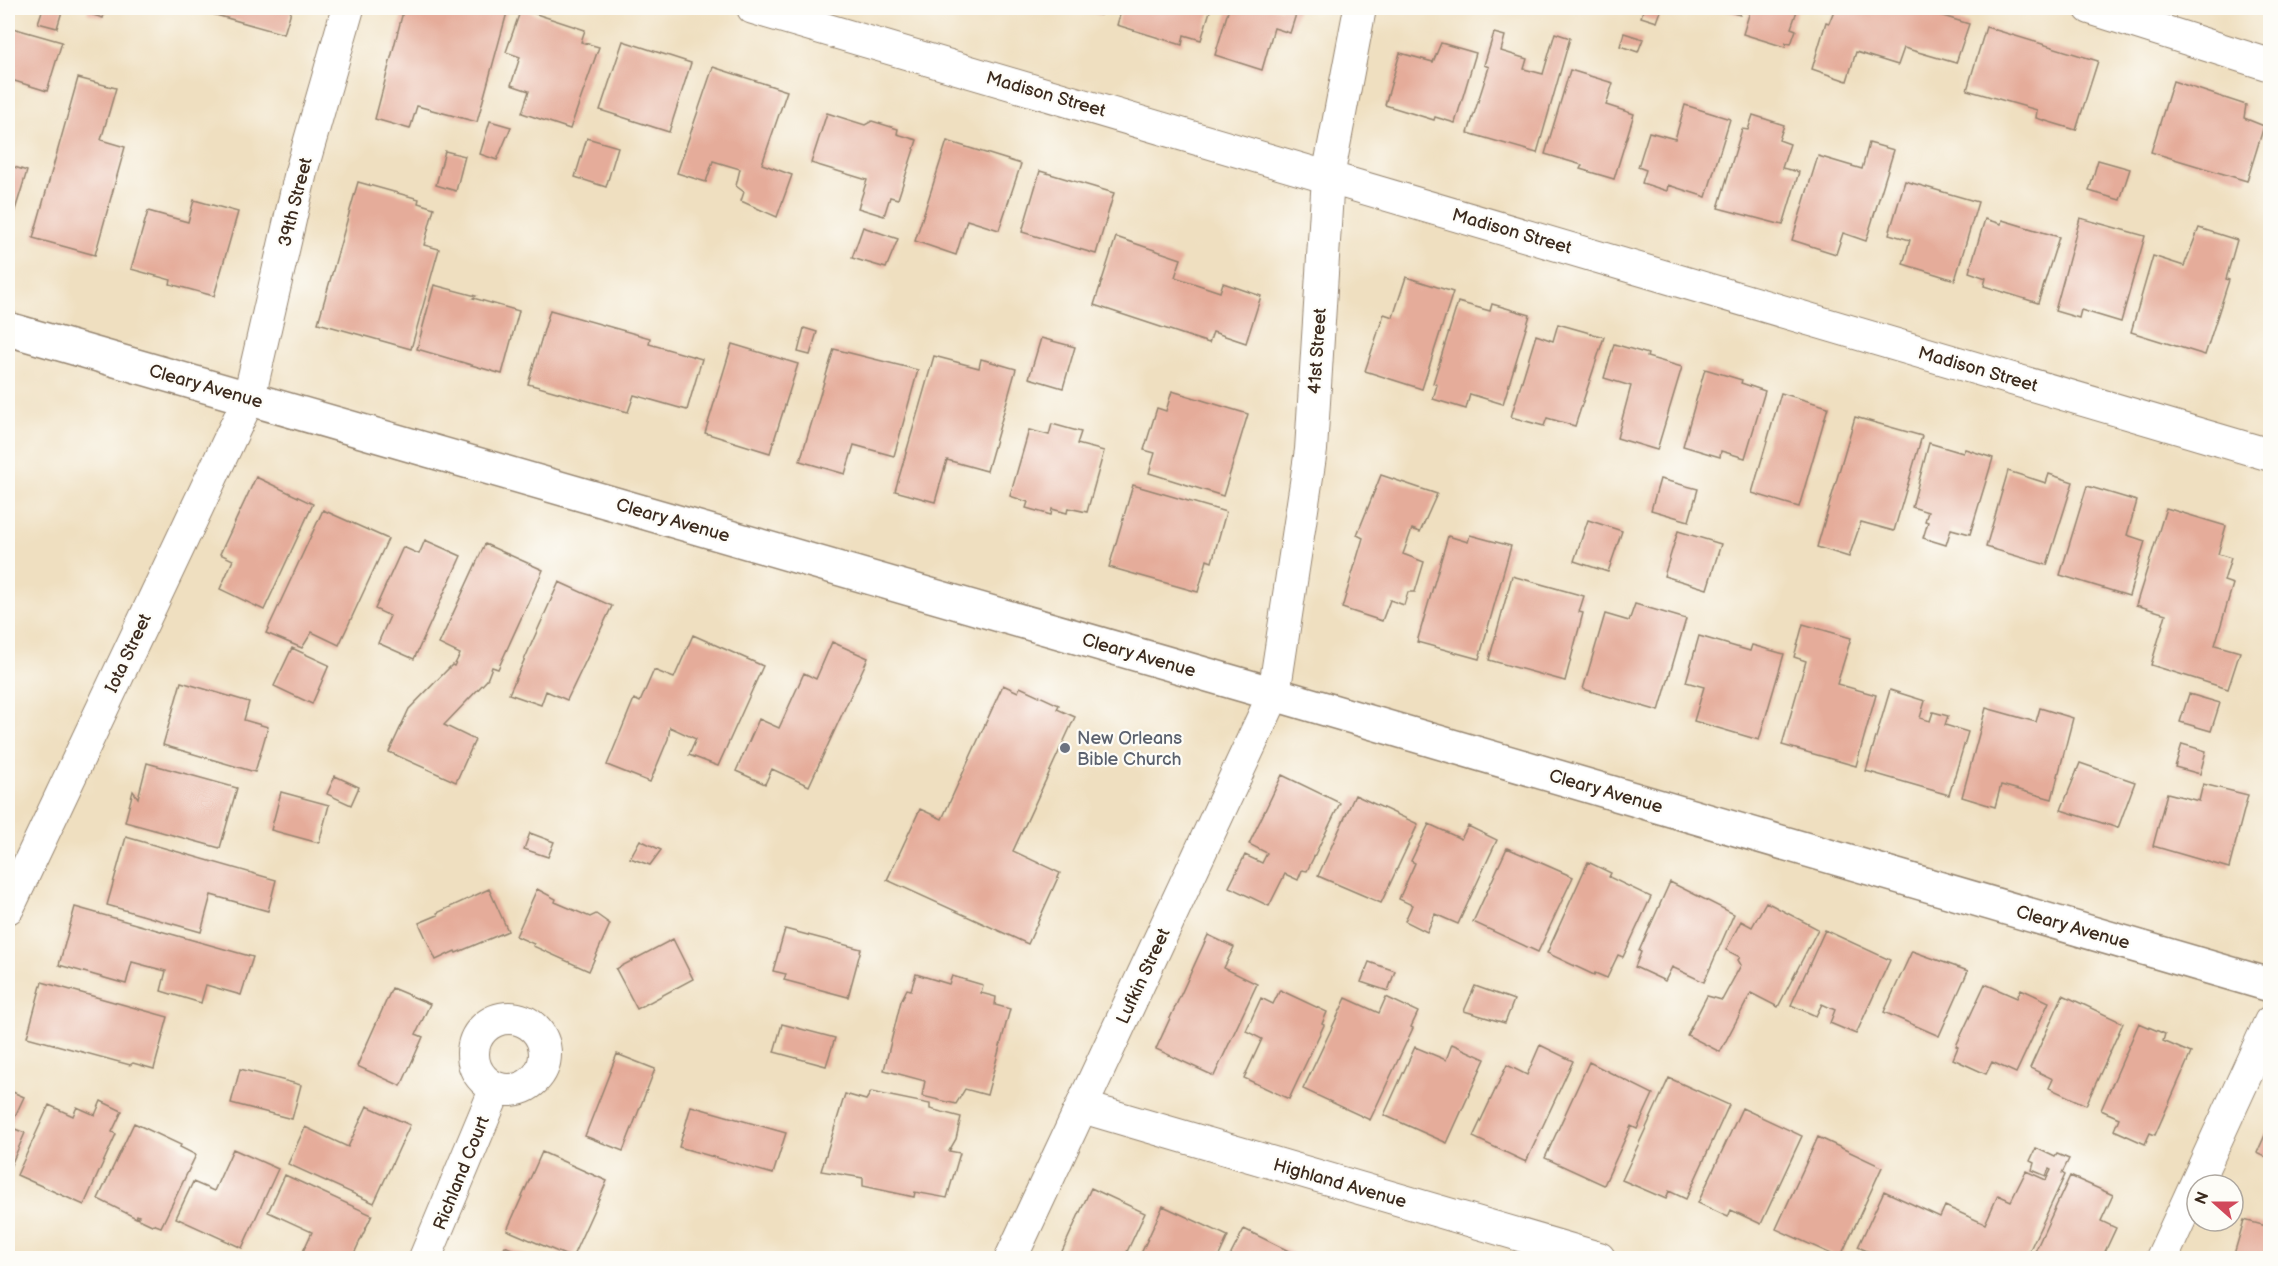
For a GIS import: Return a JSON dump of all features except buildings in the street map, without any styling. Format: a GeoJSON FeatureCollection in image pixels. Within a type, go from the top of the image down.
{"type":"FeatureCollection","features":[{"type":"Feature","properties":{"kind":"street","name":"39th Street"},"geometry":{"type":"LineString","coordinates":[[249,398],[301,172],[348,8]]}},
{"type":"Feature","properties":{"kind":"street","name":"Madison Street"},"geometry":{"type":"LineString","coordinates":[[753,8],[2271,455]]}},
{"type":"Feature","properties":{"kind":"street","name":"41st Street"},"geometry":{"type":"LineString","coordinates":[[1274,694],[1311,450],[1328,177],[1360,8]]}},
{"type":"Feature","properties":{"kind":"street"},"geometry":{"type":"LineString","coordinates":[[2090,8],[2271,65]]}},
{"type":"Feature","properties":{"kind":"street","name":"Cleary Avenue"},"geometry":{"type":"LineString","coordinates":[[8,329],[1274,694],[2271,985]]}},
{"type":"Feature","properties":{"kind":"street","name":"Iota Street"},"geometry":{"type":"LineString","coordinates":[[8,908],[249,398]]}},
{"type":"Feature","properties":{"kind":"street","name":"Lufkin Street"},"geometry":{"type":"LineString","coordinates":[[1011,1258],[1274,694]]}},
{"type":"Feature","properties":{"kind":"street"},"geometry":{"type":"LineString","coordinates":[[2162,1258],[2271,1022]]}},
{"type":"Feature","properties":{"kind":"street","name":"Richland Court"},"geometry":{"type":"LineString","coordinates":[[425,1258],[496,1088]]}},
{"type":"Feature","properties":{"kind":"street","name":"Highland Avenue"},"geometry":{"type":"LineString","coordinates":[[1082,1107],[1599,1258]]}},
{"type":"Feature","properties":{"kind":"place","name":"New Orleans Bible Church"},"geometry":{"type":"Point","coordinates":[1065,748]}}]}
